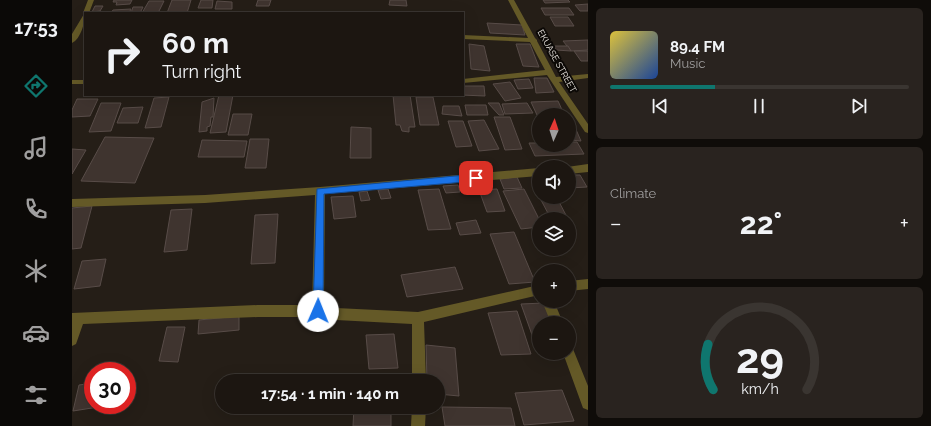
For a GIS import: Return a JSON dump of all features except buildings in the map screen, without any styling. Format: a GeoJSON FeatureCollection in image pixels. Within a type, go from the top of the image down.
{"type":"FeatureCollection","features":[{"type":"Feature","properties":{"kind":"street"},"geometry":{"type":"LineString","coordinates":[[86,12],[91,0]]}},
{"type":"Feature","properties":{"kind":"street","name":"EKUASE STREET"},"geometry":{"type":"LineString","coordinates":[[511,0],[534,40],[552,76],[588,130]]}},
{"type":"Feature","properties":{"kind":"street"},"geometry":{"type":"LineString","coordinates":[[72,41],[84,19]]}},
{"type":"Feature","properties":{"kind":"street"},"geometry":{"type":"LineString","coordinates":[[464,37],[534,40]]}},
{"type":"Feature","properties":{"kind":"street"},"geometry":{"type":"LineString","coordinates":[[464,81],[552,76],[588,76]]}},
{"type":"Feature","properties":{"kind":"street"},"geometry":{"type":"LineString","coordinates":[[72,82],[84,82]]}},
{"type":"Feature","properties":{"kind":"street"},"geometry":{"type":"LineString","coordinates":[[576,169],[588,168]]}},
{"type":"Feature","properties":{"kind":"street"},"geometry":{"type":"LineString","coordinates":[[72,203],[205,199],[320,191],[532,173]]}},
{"type":"Feature","properties":{"kind":"street"},"geometry":{"type":"LineString","coordinates":[[318,311],[320,191]]}},
{"type":"Feature","properties":{"kind":"street"},"geometry":{"type":"LineString","coordinates":[[576,285],[588,284]]}},
{"type":"Feature","properties":{"kind":"street"},"geometry":{"type":"LineString","coordinates":[[72,340],[76,319],[258,311],[318,311],[336,314],[418,318],[532,292]]}},
{"type":"Feature","properties":{"kind":"street"},"geometry":{"type":"LineString","coordinates":[[418,318],[419,374]]}},
{"type":"Feature","properties":{"kind":"street"},"geometry":{"type":"LineString","coordinates":[[572,360],[588,403]]}},
{"type":"Feature","properties":{"kind":"street"},"geometry":{"type":"LineString","coordinates":[[418,426],[419,414]]}},
{"type":"Feature","properties":{"kind":"route"},"geometry":{"type":"LineString","coordinates":[[318,311],[320,191],[476,178]]}}]}
